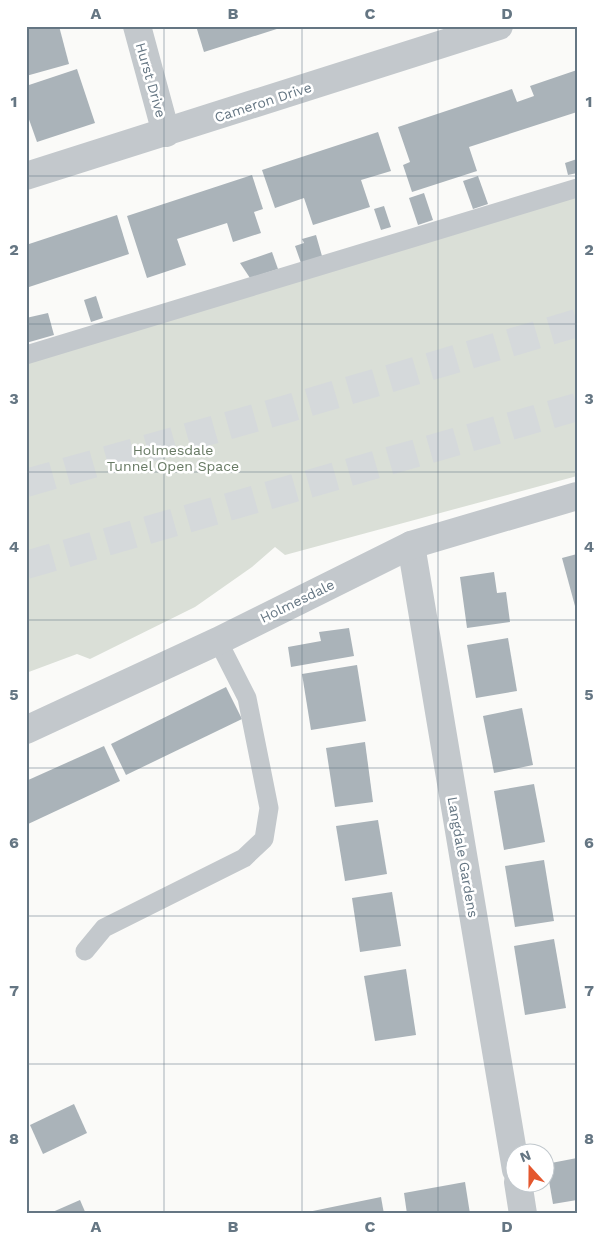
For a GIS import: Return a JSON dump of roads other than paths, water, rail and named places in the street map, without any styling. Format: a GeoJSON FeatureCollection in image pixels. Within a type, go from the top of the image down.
{"type":"FeatureCollection","features":[{"type":"Feature","properties":{"kind":"street","name":"Hurst Drive"},"geometry":{"type":"LineString","coordinates":[[136,26],[166,133]]}},
{"type":"Feature","properties":{"kind":"street","name":"Cameron Drive"},"geometry":{"type":"LineString","coordinates":[[26,176],[499,26]]}},
{"type":"Feature","properties":{"kind":"street","name":"Holmesdale"},"geometry":{"type":"LineString","coordinates":[[26,730],[218,641],[410,544],[577,496]]}},
{"type":"Feature","properties":{"kind":"street","name":"Langdale Gardens"},"geometry":{"type":"LineString","coordinates":[[410,544],[511,1142]]}},
{"type":"Feature","properties":{"kind":"street"},"geometry":{"type":"LineString","coordinates":[[520,1192],[523,1214]]}},
{"type":"Feature","properties":{"kind":"lane"},"geometry":{"type":"LineString","coordinates":[[26,355],[577,188]]}},
{"type":"Feature","properties":{"kind":"lane"},"geometry":{"type":"LineString","coordinates":[[85,951],[104,928],[244,858],[264,839],[269,808],[247,698],[218,641]]}},
{"type":"Feature","properties":{"kind":"tunnel"},"geometry":{"type":"LineString","coordinates":[[26,483],[290,408],[577,323]]}},
{"type":"Feature","properties":{"kind":"tunnel"},"geometry":{"type":"LineString","coordinates":[[26,565],[577,407]]}},
{"type":"Feature","properties":{"kind":"park label","name":"Holmesdale Tunnel Open Space"},"geometry":{"type":"Point","coordinates":[173,458]}}]}
